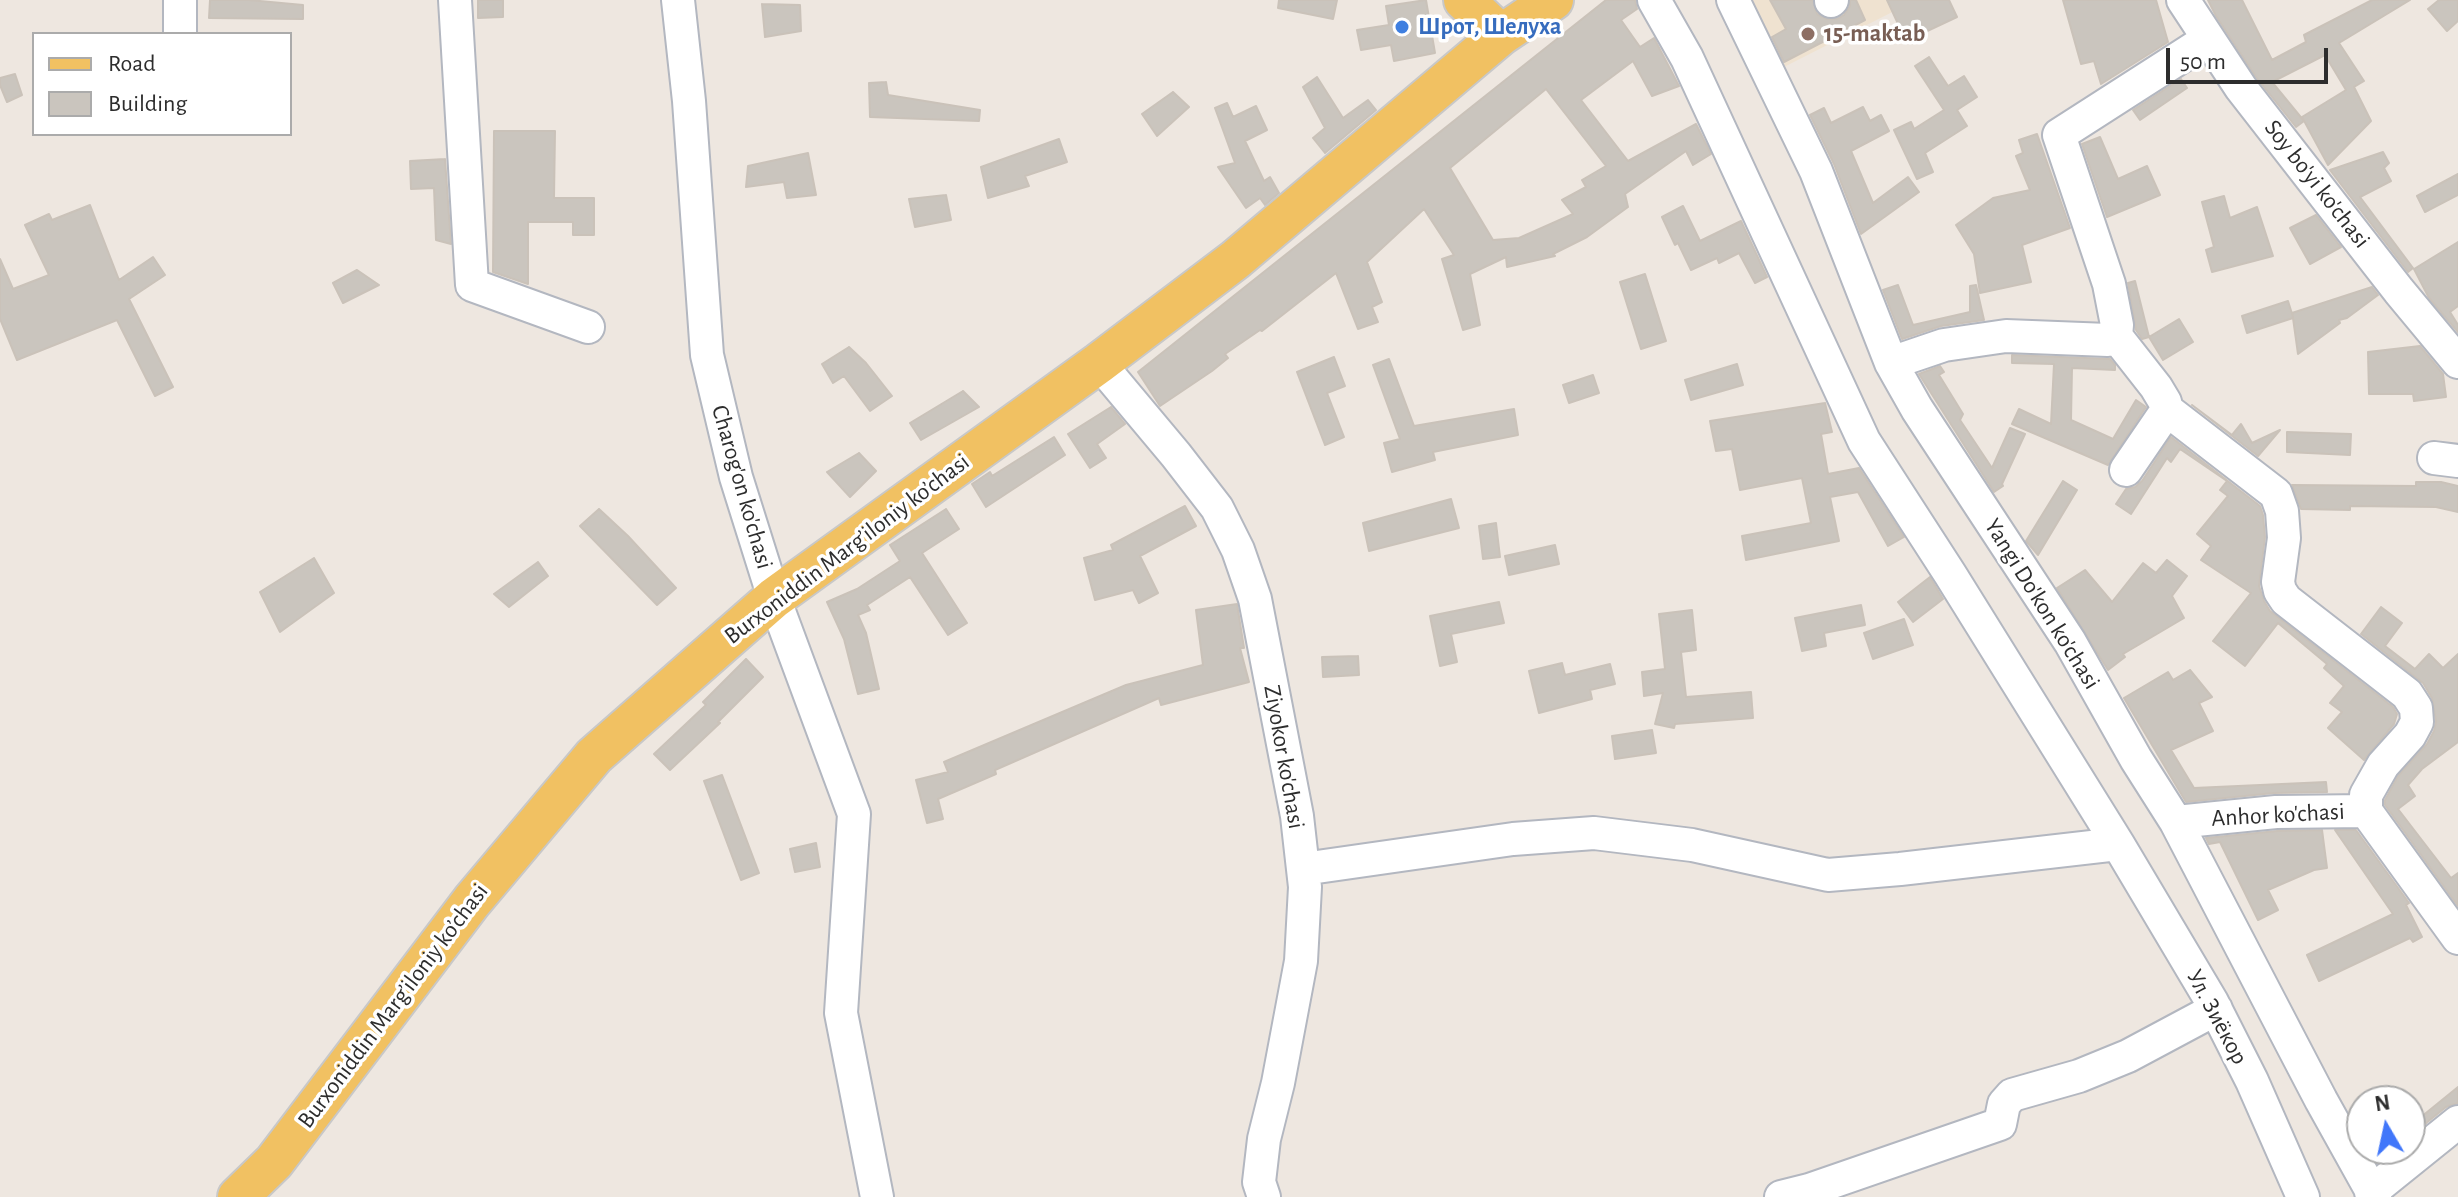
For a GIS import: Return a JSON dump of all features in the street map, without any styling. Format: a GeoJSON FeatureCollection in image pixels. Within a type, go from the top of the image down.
{"type":"FeatureCollection","features":[{"type":"Feature","properties":{"kind":"main road"},"geometry":{"type":"LineString","coordinates":[[1464,0],[1501,35]]}},
{"type":"Feature","properties":{"kind":"main road","name":"Burxoniddin Marg’iloniy ko’chasi"},"geometry":{"type":"LineString","coordinates":[[238,1197],[274,1162],[472,901],[594,756],[774,598],[1099,363],[1235,260],[1501,35],[1553,0]]}},
{"type":"Feature","properties":{"kind":"street"},"geometry":{"type":"LineString","coordinates":[[180,0],[180,32]]}},
{"type":"Feature","properties":{"kind":"street"},"geometry":{"type":"LineString","coordinates":[[455,0],[472,285],[588,327]]}},
{"type":"Feature","properties":{"kind":"street","name":"Charog'on ko'chasi"},"geometry":{"type":"LineString","coordinates":[[678,0],[689,101],[707,355],[736,477],[774,598],[854,814],[841,1013],[877,1197]]}},
{"type":"Feature","properties":{"kind":"street","name":"Ул. Зиёкор"},"geometry":{"type":"LineString","coordinates":[[1654,0],[1687,58],[1864,441],[2118,844],[2216,1009],[2252,1081],[2303,1197]]}},
{"type":"Feature","properties":{"kind":"street","name":"Yangi Do'kon ko'chasi"},"geometry":{"type":"LineString","coordinates":[[1733,0],[1816,171],[1891,363],[1917,409],[2070,642],[2136,759],[2176,822],[2373,1194]]}},
{"type":"Feature","properties":{"kind":"street","name":"Soy bo'yi ko'chasi"},"geometry":{"type":"LineString","coordinates":[[2183,0],[2241,88],[2458,362]]}},
{"type":"Feature","properties":{"kind":"street"},"geometry":{"type":"LineString","coordinates":[[2207,40],[2059,135],[2109,284],[2117,325],[2116,336],[2156,387],[2167,410],[2276,494],[2282,511],[2284,538],[2278,582],[2286,600],[2407,694],[2416,708],[2417,722],[2410,735],[2383,765],[2366,795],[2366,811]]}},
{"type":"Feature","properties":{"kind":"street"},"geometry":{"type":"LineString","coordinates":[[1891,363],[1944,345],[2006,336],[2108,340],[2116,336]]}},
{"type":"Feature","properties":{"kind":"street","name":"Ziyokor ko'chasi"},"geometry":{"type":"LineString","coordinates":[[1099,363],[1217,508],[1238,550],[1255,599],[1297,816],[1305,887],[1301,961],[1264,1139],[1259,1182],[1264,1197]]}},
{"type":"Feature","properties":{"kind":"street"},"geometry":{"type":"LineString","coordinates":[[2126,470],[2167,410]]}},
{"type":"Feature","properties":{"kind":"street","name":"Anhor ko'chasi"},"geometry":{"type":"LineString","coordinates":[[2176,822],[2276,812],[2366,811],[2458,938]]}},
{"type":"Feature","properties":{"kind":"street"},"geometry":{"type":"LineString","coordinates":[[1303,869],[1513,839],[1594,833],[1692,845],[1828,875],[2118,844]]}},
{"type":"Feature","properties":{"kind":"street"},"geometry":{"type":"LineString","coordinates":[[1781,1197],[2000,1124],[2004,1104],[2012,1095],[2079,1076],[2128,1056],[2216,1009]]}},
{"type":"Feature","properties":{"kind":"street"},"geometry":{"type":"LineString","coordinates":[[2373,1194],[2458,1122]]}},
{"type":"Feature","properties":{"kind":"shaded area","name":"15-maktab"},"geometry":{"type":"Polygon","coordinates":[[[1751,0],[1916,0],[1782,68],[1751,0]]]}},
{"type":"Feature","properties":{"kind":"building"},"geometry":{"type":"Polygon","coordinates":[[[210,0],[303,5],[303,19],[209,18],[210,0]]]}},
{"type":"Feature","properties":{"kind":"building"},"geometry":{"type":"Polygon","coordinates":[[[478,0],[503,0],[503,17],[478,18],[478,0]]]}},
{"type":"Feature","properties":{"kind":"building"},"geometry":{"type":"Polygon","coordinates":[[[1279,0],[1337,0],[1333,19],[1278,8],[1279,0]]]}},
{"type":"Feature","properties":{"kind":"building","name":"Шрот, Шелуха"},"geometry":{"type":"Polygon","coordinates":[[[1426,0],[1435,53],[1394,61],[1391,45],[1361,50],[1357,30],[1389,25],[1386,6],[1426,0]]]}},
{"type":"Feature","properties":{"kind":"building"},"geometry":{"type":"Polygon","coordinates":[[[1606,0],[1635,0],[1637,9],[1621,20],[1640,47],[1654,38],[1679,86],[1652,96],[1633,61],[1581,100],[1628,161],[1696,124],[1711,154],[1693,165],[1686,151],[1625,194],[1628,207],[1587,237],[1553,254],[1555,256],[1507,267],[1506,257],[1470,274],[1480,325],[1463,330],[1442,259],[1454,255],[1424,209],[1367,262],[1382,302],[1372,307],[1378,322],[1358,329],[1336,273],[1262,331],[1225,354],[1228,358],[1212,371],[1160,406],[1138,372],[1606,0]],[[1546,89],[1450,168],[1493,240],[1519,238],[1573,214],[1562,200],[1586,187],[1582,180],[1606,166],[1546,89]]]}},
{"type":"Feature","properties":{"kind":"building"},"geometry":{"type":"Polygon","coordinates":[[[1770,0],[1813,0],[1817,14],[1827,19],[1837,19],[1844,15],[1850,0],[1856,0],[1865,20],[1784,62],[1772,37],[1786,29],[1770,0]]]}},
{"type":"Feature","properties":{"kind":"building"},"geometry":{"type":"Polygon","coordinates":[[[1887,0],[1949,0],[1957,17],[1906,41],[1887,0]]]}},
{"type":"Feature","properties":{"kind":"building"},"geometry":{"type":"Polygon","coordinates":[[[2063,0],[2156,0],[2168,42],[2101,84],[2094,61],[2081,64],[2063,0]]]}},
{"type":"Feature","properties":{"kind":"building"},"geometry":{"type":"Polygon","coordinates":[[[2208,0],[2242,0],[2272,60],[2306,42],[2304,35],[2372,0],[2410,0],[2339,43],[2364,81],[2354,87],[2371,121],[2328,165],[2302,117],[2346,90],[2325,55],[2272,82],[2304,121],[2296,127],[2256,77],[2208,0]]]}},
{"type":"Feature","properties":{"kind":"building"},"geometry":{"type":"Polygon","coordinates":[[[2439,0],[2458,0],[2458,21],[2447,31],[2428,9],[2439,0]]]}},
{"type":"Feature","properties":{"kind":"building"},"geometry":{"type":"Polygon","coordinates":[[[762,4],[800,5],[801,31],[765,37],[762,4]]]}},
{"type":"Feature","properties":{"kind":"building"},"geometry":{"type":"Polygon","coordinates":[[[1929,57],[1948,86],[1964,76],[1977,97],[1957,110],[1967,126],[1925,153],[1933,172],[1917,179],[1894,130],[1911,122],[1914,129],[1944,110],[1915,66],[1929,57]]]}},
{"type":"Feature","properties":{"kind":"building"},"geometry":{"type":"Polygon","coordinates":[[[15,74],[22,95],[7,102],[0,78],[15,74]]]}},
{"type":"Feature","properties":{"kind":"building"},"geometry":{"type":"Polygon","coordinates":[[[1317,77],[1343,118],[1368,100],[1376,110],[1325,153],[1313,138],[1325,128],[1303,87],[1317,77]]]}},
{"type":"Feature","properties":{"kind":"building"},"geometry":{"type":"Polygon","coordinates":[[[2181,79],[2187,88],[2140,120],[2133,110],[2181,79]]]}},
{"type":"Feature","properties":{"kind":"building"},"geometry":{"type":"Polygon","coordinates":[[[886,82],[888,95],[980,110],[979,121],[870,117],[869,83],[886,82]]]}},
{"type":"Feature","properties":{"kind":"building"},"geometry":{"type":"Polygon","coordinates":[[[1173,92],[1189,107],[1157,136],[1142,114],[1173,92]]]}},
{"type":"Feature","properties":{"kind":"building"},"geometry":{"type":"Polygon","coordinates":[[[1227,103],[1233,117],[1256,106],[1267,130],[1245,141],[1264,181],[1270,177],[1279,193],[1265,205],[1260,198],[1246,208],[1218,167],[1235,163],[1215,108],[1227,103]]]}},
{"type":"Feature","properties":{"kind":"building"},"geometry":{"type":"Polygon","coordinates":[[[1863,107],[1870,121],[1881,115],[1889,131],[1851,151],[1873,203],[1908,177],[1919,192],[1861,234],[1834,164],[1810,115],[1824,108],[1831,123],[1863,107]]]}},
{"type":"Feature","properties":{"kind":"building"},"geometry":{"type":"Polygon","coordinates":[[[494,131],[555,131],[554,198],[594,198],[594,235],[573,235],[573,222],[528,222],[528,284],[493,272],[494,131]]]}},
{"type":"Feature","properties":{"kind":"building"},"geometry":{"type":"Polygon","coordinates":[[[2037,134],[2070,228],[2022,245],[2031,282],[1980,293],[1974,254],[1956,225],[1993,198],[2030,190],[2016,156],[2023,153],[2019,140],[2037,134]]]}},
{"type":"Feature","properties":{"kind":"building"},"geometry":{"type":"Polygon","coordinates":[[[2100,137],[2118,179],[2147,166],[2160,195],[2107,217],[2082,144],[2100,137]]]}},
{"type":"Feature","properties":{"kind":"building"},"geometry":{"type":"Polygon","coordinates":[[[1059,139],[1067,162],[1025,176],[1029,186],[988,198],[981,167],[1059,139]]]}},
{"type":"Feature","properties":{"kind":"building"},"geometry":{"type":"Polygon","coordinates":[[[2383,152],[2389,163],[2384,168],[2391,181],[2360,197],[2413,268],[2408,272],[2330,170],[2383,152]]]}},
{"type":"Feature","properties":{"kind":"building"},"geometry":{"type":"Polygon","coordinates":[[[808,153],[816,195],[787,198],[784,182],[746,187],[748,166],[808,153]]]}},
{"type":"Feature","properties":{"kind":"building"},"geometry":{"type":"Polygon","coordinates":[[[445,159],[451,244],[436,240],[434,188],[411,189],[410,161],[445,159]]]}},
{"type":"Feature","properties":{"kind":"building"},"geometry":{"type":"Polygon","coordinates":[[[2458,174],[2458,195],[2425,212],[2417,196],[2458,174]]]}},
{"type":"Feature","properties":{"kind":"building"},"geometry":{"type":"Polygon","coordinates":[[[946,195],[951,220],[915,227],[909,199],[946,195]]]}},
{"type":"Feature","properties":{"kind":"building"},"geometry":{"type":"Polygon","coordinates":[[[2224,196],[2230,218],[2257,207],[2273,256],[2212,272],[2206,250],[2214,247],[2202,202],[2224,196]]]}},
{"type":"Feature","properties":{"kind":"building"},"geometry":{"type":"Polygon","coordinates":[[[90,205],[119,280],[153,257],[165,275],[129,299],[173,387],[155,396],[117,320],[17,360],[0,319],[0,259],[13,289],[49,275],[25,225],[49,214],[52,220],[90,205]]]}},
{"type":"Feature","properties":{"kind":"building"},"geometry":{"type":"Polygon","coordinates":[[[1683,206],[1700,241],[1741,221],[1767,277],[1755,283],[1739,253],[1719,263],[1717,258],[1691,270],[1662,217],[1683,206]]]}},
{"type":"Feature","properties":{"kind":"building"},"geometry":{"type":"Polygon","coordinates":[[[2316,215],[2341,247],[2310,264],[2290,228],[2316,215]]]}},
{"type":"Feature","properties":{"kind":"building"},"geometry":{"type":"Polygon","coordinates":[[[2458,242],[2458,306],[2450,312],[2458,325],[2458,332],[2429,298],[2414,269],[2458,242]]]}},
{"type":"Feature","properties":{"kind":"building"},"geometry":{"type":"Polygon","coordinates":[[[357,270],[379,285],[343,303],[333,283],[357,270]]]}},
{"type":"Feature","properties":{"kind":"building"},"geometry":{"type":"Polygon","coordinates":[[[1645,274],[1666,341],[1641,349],[1620,282],[1645,274]]]}},
{"type":"Feature","properties":{"kind":"building"},"geometry":{"type":"Polygon","coordinates":[[[2135,281],[2149,337],[2142,339],[2136,330],[2128,283],[2135,281]]]}},
{"type":"Feature","properties":{"kind":"building"},"geometry":{"type":"Polygon","coordinates":[[[1898,285],[1913,325],[1970,312],[1970,286],[1976,285],[1984,320],[1941,326],[1902,339],[1883,290],[1898,285]]]}},
{"type":"Feature","properties":{"kind":"building"},"geometry":{"type":"Polygon","coordinates":[[[2372,287],[2378,295],[2347,318],[2339,320],[2340,323],[2298,354],[2293,318],[2247,333],[2242,316],[2288,301],[2293,317],[2292,313],[2372,287]]]}},
{"type":"Feature","properties":{"kind":"building"},"geometry":{"type":"Polygon","coordinates":[[[2179,319],[2193,342],[2163,360],[2149,337],[2179,319]]]}},
{"type":"Feature","properties":{"kind":"building"},"geometry":{"type":"Polygon","coordinates":[[[2420,346],[2443,374],[2446,397],[2414,401],[2413,394],[2369,394],[2368,352],[2420,346]]]}},
{"type":"Feature","properties":{"kind":"building"},"geometry":{"type":"Polygon","coordinates":[[[849,347],[892,396],[870,411],[844,376],[833,383],[822,364],[849,347]]]}},
{"type":"Feature","properties":{"kind":"building"},"geometry":{"type":"Polygon","coordinates":[[[2012,355],[2110,359],[2115,370],[2072,368],[2071,420],[2113,439],[2136,400],[2146,407],[2108,465],[2012,424],[2019,409],[2051,424],[2054,364],[2012,363],[2012,355]]]}},
{"type":"Feature","properties":{"kind":"building"},"geometry":{"type":"Polygon","coordinates":[[[1334,357],[1345,386],[1327,393],[1344,437],[1325,445],[1297,372],[1334,357]]]}},
{"type":"Feature","properties":{"kind":"building"},"geometry":{"type":"Polygon","coordinates":[[[1389,359],[1414,426],[1514,409],[1518,435],[1433,452],[1435,460],[1392,472],[1384,443],[1400,439],[1373,365],[1389,359]]]}},
{"type":"Feature","properties":{"kind":"building"},"geometry":{"type":"Polygon","coordinates":[[[1737,364],[1743,385],[1691,400],[1685,380],[1737,364]]]}},
{"type":"Feature","properties":{"kind":"building"},"geometry":{"type":"Polygon","coordinates":[[[1940,366],[1944,372],[1939,375],[1963,414],[1960,420],[1992,468],[2010,428],[2025,434],[2003,486],[1994,492],[1919,374],[1940,366]]]}},
{"type":"Feature","properties":{"kind":"building"},"geometry":{"type":"Polygon","coordinates":[[[1593,375],[1599,393],[1569,403],[1563,385],[1593,375]]]}},
{"type":"Feature","properties":{"kind":"building"},"geometry":{"type":"Polygon","coordinates":[[[963,391],[979,407],[921,440],[910,423],[963,391]]]}},
{"type":"Feature","properties":{"kind":"building"},"geometry":{"type":"Polygon","coordinates":[[[1825,403],[1832,432],[1821,434],[1828,474],[1859,468],[1904,537],[1888,546],[1858,492],[1830,497],[1839,541],[1746,560],[1742,536],[1811,523],[1802,478],[1740,490],[1732,449],[1716,451],[1710,421],[1825,403]]]}},
{"type":"Feature","properties":{"kind":"building"},"geometry":{"type":"Polygon","coordinates":[[[2192,405],[2232,435],[2241,424],[2252,443],[2280,430],[2258,456],[2192,405]]]}},
{"type":"Feature","properties":{"kind":"building"},"geometry":{"type":"Polygon","coordinates":[[[1111,407],[1125,424],[1097,444],[1106,458],[1090,468],[1068,434],[1111,407]]]}},
{"type":"Feature","properties":{"kind":"building"},"geometry":{"type":"Polygon","coordinates":[[[2287,432],[2351,434],[2350,455],[2287,452],[2287,432]]]}},
{"type":"Feature","properties":{"kind":"building"},"geometry":{"type":"Polygon","coordinates":[[[1054,437],[1065,455],[986,507],[972,484],[990,472],[992,476],[1054,437]]]}},
{"type":"Feature","properties":{"kind":"building"},"geometry":{"type":"Polygon","coordinates":[[[2171,437],[2260,506],[2265,537],[2259,586],[2270,611],[2393,707],[2397,714],[2394,724],[2364,760],[2328,728],[2342,712],[2330,703],[2344,686],[2324,668],[2327,664],[2278,623],[2245,666],[2213,641],[2251,593],[2201,560],[2211,546],[2197,534],[2228,496],[2220,490],[2227,481],[2180,449],[2171,462],[2167,458],[2131,514],[2116,504],[2126,489],[2142,481],[2171,437]]]}},
{"type":"Feature","properties":{"kind":"building"},"geometry":{"type":"Polygon","coordinates":[[[859,453],[876,471],[850,497],[827,472],[859,453]]]}},
{"type":"Feature","properties":{"kind":"building"},"geometry":{"type":"Polygon","coordinates":[[[2063,481],[2077,490],[2038,555],[2026,541],[2063,481]]]}},
{"type":"Feature","properties":{"kind":"building"},"geometry":{"type":"Polygon","coordinates":[[[2416,482],[2458,486],[2458,512],[2436,507],[2301,509],[2292,485],[2416,486],[2416,482]]]}},
{"type":"Feature","properties":{"kind":"building"},"geometry":{"type":"Polygon","coordinates":[[[1451,499],[1459,528],[1369,551],[1363,523],[1451,499]]]}},
{"type":"Feature","properties":{"kind":"building"},"geometry":{"type":"Polygon","coordinates":[[[1185,506],[1196,526],[1140,556],[1158,593],[1139,603],[1133,590],[1095,600],[1084,558],[1113,550],[1111,545],[1185,506]]]}},
{"type":"Feature","properties":{"kind":"building"},"geometry":{"type":"Polygon","coordinates":[[[599,509],[676,588],[657,605],[580,526],[599,509]]]}},
{"type":"Feature","properties":{"kind":"building"},"geometry":{"type":"Polygon","coordinates":[[[946,509],[959,529],[922,553],[967,623],[948,635],[910,577],[867,605],[870,610],[858,615],[866,633],[879,689],[858,694],[844,639],[827,602],[857,589],[900,561],[890,545],[946,509]]]}},
{"type":"Feature","properties":{"kind":"building"},"geometry":{"type":"Polygon","coordinates":[[[1496,523],[1500,557],[1483,559],[1479,526],[1496,523]]]}},
{"type":"Feature","properties":{"kind":"building"},"geometry":{"type":"Polygon","coordinates":[[[1555,545],[1559,564],[1509,575],[1505,556],[1555,545]]]}},
{"type":"Feature","properties":{"kind":"building"},"geometry":{"type":"Polygon","coordinates":[[[314,558],[334,593],[280,632],[260,592],[314,558]]]}},
{"type":"Feature","properties":{"kind":"building"},"geometry":{"type":"Polygon","coordinates":[[[2167,560],[2187,576],[2172,596],[2184,618],[2123,654],[2125,657],[2108,670],[2057,588],[2085,570],[2112,602],[2143,563],[2156,573],[2167,560]]]}},
{"type":"Feature","properties":{"kind":"building"},"geometry":{"type":"Polygon","coordinates":[[[538,562],[548,576],[509,607],[494,594],[538,562]]]}},
{"type":"Feature","properties":{"kind":"building"},"geometry":{"type":"Polygon","coordinates":[[[1930,577],[1943,599],[1913,622],[1898,602],[1930,577]]]}},
{"type":"Feature","properties":{"kind":"building"},"geometry":{"type":"Polygon","coordinates":[[[1499,602],[1504,623],[1451,634],[1457,662],[1440,666],[1430,616],[1499,602]]]}},
{"type":"Feature","properties":{"kind":"building"},"geometry":{"type":"Polygon","coordinates":[[[1237,604],[1244,648],[1240,648],[1249,682],[1161,705],[1159,698],[995,770],[996,774],[938,799],[943,819],[927,823],[916,780],[948,772],[944,762],[1126,685],[1203,665],[1196,610],[1237,604]]]}},
{"type":"Feature","properties":{"kind":"building"},"geometry":{"type":"Polygon","coordinates":[[[1861,605],[1865,625],[1824,633],[1826,646],[1802,651],[1795,618],[1861,605]]]}},
{"type":"Feature","properties":{"kind":"building"},"geometry":{"type":"Polygon","coordinates":[[[2381,607],[2402,623],[2385,646],[2415,669],[2429,654],[2443,668],[2458,654],[2458,742],[2422,769],[2408,785],[2415,796],[2398,809],[2451,878],[2458,873],[2458,906],[2385,805],[2398,776],[2427,744],[2436,721],[2432,698],[2423,683],[2361,634],[2381,607]]]}},
{"type":"Feature","properties":{"kind":"building"},"geometry":{"type":"Polygon","coordinates":[[[1692,610],[1696,650],[1681,652],[1686,697],[1751,692],[1753,718],[1675,724],[1674,728],[1655,724],[1663,693],[1644,696],[1642,672],[1665,669],[1659,614],[1692,610]]]}},
{"type":"Feature","properties":{"kind":"building"},"geometry":{"type":"Polygon","coordinates":[[[1904,619],[1913,645],[1873,659],[1864,633],[1904,619]]]}},
{"type":"Feature","properties":{"kind":"building"},"geometry":{"type":"Polygon","coordinates":[[[1358,656],[1359,675],[1323,677],[1322,657],[1358,656]]]}},
{"type":"Feature","properties":{"kind":"building"},"geometry":{"type":"Polygon","coordinates":[[[746,659],[763,677],[670,770],[654,754],[706,705],[703,702],[746,659]]]}},
{"type":"Feature","properties":{"kind":"building"},"geometry":{"type":"Polygon","coordinates":[[[1562,663],[1565,675],[1610,664],[1615,684],[1590,690],[1592,699],[1539,713],[1529,671],[1562,663]]]}},
{"type":"Feature","properties":{"kind":"building"},"geometry":{"type":"Polygon","coordinates":[[[2190,670],[2212,697],[2199,703],[2213,731],[2171,750],[2194,788],[2326,782],[2327,792],[2274,793],[2186,802],[2124,698],[2168,672],[2173,680],[2190,670]]]}},
{"type":"Feature","properties":{"kind":"building"},"geometry":{"type":"Polygon","coordinates":[[[1652,730],[1656,753],[1615,759],[1612,736],[1652,730]]]}},
{"type":"Feature","properties":{"kind":"building"},"geometry":{"type":"Polygon","coordinates":[[[722,775],[759,873],[741,880],[704,781],[722,775]]]}},
{"type":"Feature","properties":{"kind":"building"},"geometry":{"type":"Polygon","coordinates":[[[2322,830],[2327,868],[2314,870],[2268,890],[2278,910],[2258,920],[2220,842],[2209,844],[2206,838],[2277,831],[2322,830]]]}},
{"type":"Feature","properties":{"kind":"building"},"geometry":{"type":"Polygon","coordinates":[[[2335,830],[2356,830],[2409,903],[2406,905],[2422,937],[2413,942],[2410,938],[2319,981],[2307,955],[2393,914],[2335,830]]]}},
{"type":"Feature","properties":{"kind":"building"},"geometry":{"type":"Polygon","coordinates":[[[816,843],[820,867],[795,872],[790,849],[816,843]]]}},
{"type":"Feature","properties":{"kind":"building"},"geometry":{"type":"Polygon","coordinates":[[[2458,1087],[2458,1103],[2446,1107],[2426,1123],[2426,1113],[2458,1087]]]}},
{"type":"Feature","properties":{"kind":"place","name":"Шрот, Шелуха"},"geometry":{"type":"Point","coordinates":[1402,27]}},
{"type":"Feature","properties":{"kind":"place","name":"15-maktab"},"geometry":{"type":"Point","coordinates":[1808,34]}}]}
